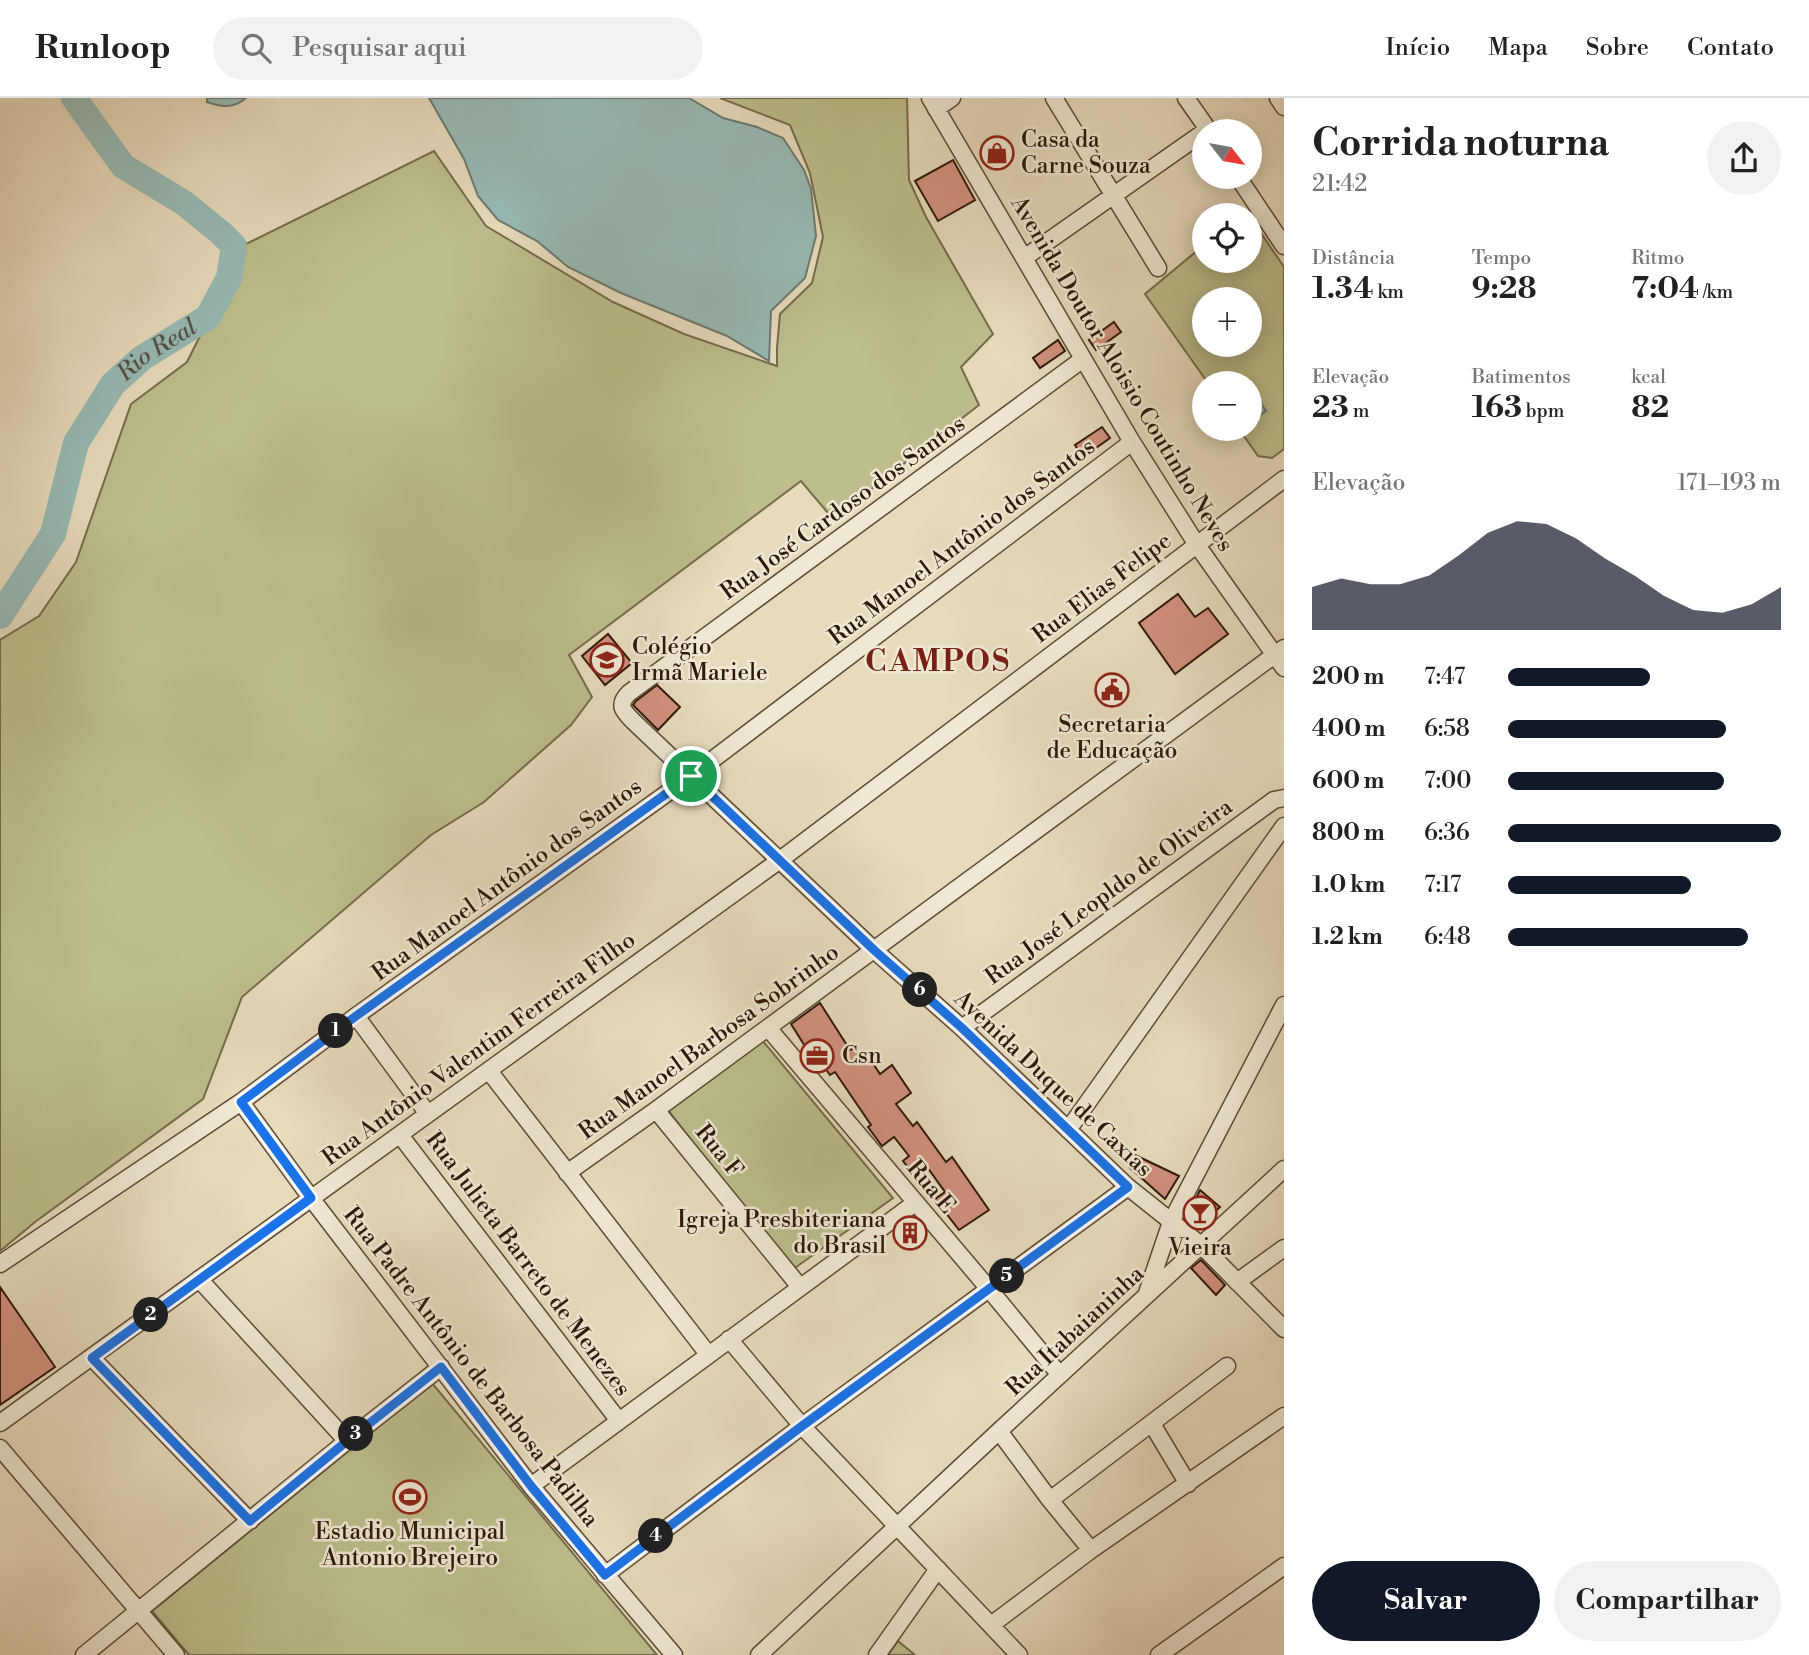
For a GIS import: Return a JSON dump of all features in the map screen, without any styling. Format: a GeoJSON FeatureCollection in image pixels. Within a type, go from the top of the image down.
{"type":"FeatureCollection","features":[{"type":"Feature","properties":{"kind":"street"},"geometry":{"type":"LineString","coordinates":[[933,103],[952,98]]}},
{"type":"Feature","properties":{"kind":"street"},"geometry":{"type":"LineString","coordinates":[[1054,98],[1158,268]]}},
{"type":"Feature","properties":{"kind":"street"},"geometry":{"type":"LineString","coordinates":[[1186,98],[1199,119]]}},
{"type":"Feature","properties":{"kind":"street"},"geometry":{"type":"LineString","coordinates":[[1278,98],[1284,107]]}},
{"type":"Feature","properties":{"kind":"street","name":"Avenida Doutor Aloisio Coutinho Neves"},"geometry":{"type":"LineString","coordinates":[[933,103],[1132,442],[1197,545],[1281,657]]}},
{"type":"Feature","properties":{"kind":"street"},"geometry":{"type":"LineString","coordinates":[[1024,258],[1192,141]]}},
{"type":"Feature","properties":{"kind":"street"},"geometry":{"type":"LineString","coordinates":[[1246,189],[1284,246]]}},
{"type":"Feature","properties":{"kind":"street","name":"Rua José Cardoso dos Santos"},"geometry":{"type":"LineString","coordinates":[[629,693],[1083,359]]}},
{"type":"Feature","properties":{"kind":"street","name":"Rua Manoel Antônio dos Santos"},"geometry":{"type":"LineString","coordinates":[[0,1264],[241,1102],[356,1016],[691,776],[1132,442]]}},
{"type":"Feature","properties":{"kind":"street","name":"Rua Elias Felipe"},"geometry":{"type":"LineString","coordinates":[[780,860],[1284,479]]}},
{"type":"Feature","properties":{"kind":"street","name":"Rua Manoel Barbosa Sobrinho"},"geometry":{"type":"LineString","coordinates":[[567,1173],[1281,657]]}},
{"type":"Feature","properties":{"kind":"street","name":"Avenida Duque de Caxias"},"geometry":{"type":"LineString","coordinates":[[629,693],[623,701],[624,712],[1128,1187],[1202,1246],[1284,1329]]}},
{"type":"Feature","properties":{"kind":"street","name":"Rua José Leopldo de Oliveira"},"geometry":{"type":"LineString","coordinates":[[962,1028],[1274,800],[1284,798]]}},
{"type":"Feature","properties":{"kind":"street"},"geometry":{"type":"LineString","coordinates":[[1068,1130],[1284,826]]}},
{"type":"Feature","properties":{"kind":"street","name":"Rua Antônio Valentim Ferreira Filho"},"geometry":{"type":"LineString","coordinates":[[0,1423],[780,860]]}},
{"type":"Feature","properties":{"kind":"street"},"geometry":{"type":"LineString","coordinates":[[1147,1294],[1171,1222],[1284,1005]]}},
{"type":"Feature","properties":{"kind":"street"},"geometry":{"type":"LineString","coordinates":[[356,1016],[428,1114]]}},
{"type":"Feature","properties":{"kind":"street","name":"Rua E"},"geometry":{"type":"LineString","coordinates":[[768,1028],[1060,1375]]}},
{"type":"Feature","properties":{"kind":"street"},"geometry":{"type":"LineString","coordinates":[[489,1070],[708,1354]]}},
{"type":"Feature","properties":{"kind":"street","name":"Rua Padre Antônio de Barbosa Padilha"},"geometry":{"type":"LineString","coordinates":[[241,1102],[531,1486],[674,1655]]}},
{"type":"Feature","properties":{"kind":"street","name":"Rua F"},"geometry":{"type":"LineString","coordinates":[[656,1110],[800,1287]]}},
{"type":"Feature","properties":{"kind":"street","name":"Rua Julieta Barreto de Menezes"},"geometry":{"type":"LineString","coordinates":[[401,1135],[619,1421]]}},
{"type":"Feature","properties":{"kind":"street","name":"Rua Itabaianinha"},"geometry":{"type":"LineString","coordinates":[[770,1652],[896,1526],[1284,1169]]}},
{"type":"Feature","properties":{"kind":"street"},"geometry":{"type":"LineString","coordinates":[[605,1575],[802,1426],[1128,1187]]}},
{"type":"Feature","properties":{"kind":"street"},"geometry":{"type":"LineString","coordinates":[[531,1486],[915,1203]]}},
{"type":"Feature","properties":{"kind":"street"},"geometry":{"type":"LineString","coordinates":[[1237,1282],[1284,1248]]}},
{"type":"Feature","properties":{"kind":"street"},"geometry":{"type":"LineString","coordinates":[[199,1279],[347,1441]]}},
{"type":"Feature","properties":{"kind":"street"},"geometry":{"type":"LineString","coordinates":[[729,1339],[802,1426],[1018,1655]]}},
{"type":"Feature","properties":{"kind":"street"},"geometry":{"type":"LineString","coordinates":[[92,1358],[250,1521]]}},
{"type":"Feature","properties":{"kind":"street"},"geometry":{"type":"LineString","coordinates":[[1050,1500],[1227,1366]]}},
{"type":"Feature","properties":{"kind":"street"},"geometry":{"type":"LineString","coordinates":[[84,1655],[441,1367]]}},
{"type":"Feature","properties":{"kind":"street"},"geometry":{"type":"LineString","coordinates":[[991,1625],[1091,1550],[1284,1416]]}},
{"type":"Feature","properties":{"kind":"street"},"geometry":{"type":"LineString","coordinates":[[1152,1424],[1188,1484]]}},
{"type":"Feature","properties":{"kind":"street"},"geometry":{"type":"LineString","coordinates":[[999,1431],[1091,1550]]}},
{"type":"Feature","properties":{"kind":"street"},"geometry":{"type":"LineString","coordinates":[[0,1448],[176,1655]]}},
{"type":"Feature","properties":{"kind":"street"},"geometry":{"type":"LineString","coordinates":[[1158,1655],[1284,1566]]}},
{"type":"Feature","properties":{"kind":"street"},"geometry":{"type":"LineString","coordinates":[[877,1655],[938,1569]]}},
{"type":"Feature","properties":{"kind":"green space"},"geometry":{"type":"Polygon","coordinates":[[[720,98],[907,98],[909,180],[926,217],[993,334],[961,367],[979,405],[833,519],[801,481],[569,655],[592,697],[571,725],[484,802],[431,835],[242,997],[203,1099],[35,1222],[0,1251],[0,640],[39,616],[76,562],[131,404],[187,362],[246,244],[434,151],[486,226],[613,302],[684,334],[777,366],[780,314],[812,283],[823,237],[810,173],[790,125],[720,98]]]}},
{"type":"Feature","properties":{"kind":"green space"},"geometry":{"type":"Polygon","coordinates":[[[1262,235],[1284,267],[1284,449],[1272,458],[1258,456],[1247,441],[1262,441],[1262,371],[1200,371],[1145,294],[1192,255],[1192,273],[1262,273],[1262,235]]]}},
{"type":"Feature","properties":{"kind":"green space"},"geometry":{"type":"Polygon","coordinates":[[[762,1040],[893,1198],[792,1270],[668,1110],[762,1040]]]}},
{"type":"Feature","properties":{"kind":"green space","name":"Estadio Municipal Antonio Brejeiro"},"geometry":{"type":"Polygon","coordinates":[[[432,1383],[657,1655],[189,1655],[152,1611],[432,1383]]]}},
{"type":"Feature","properties":{"kind":"green space"},"geometry":{"type":"Polygon","coordinates":[[[898,1641],[915,1655],[888,1655],[898,1641]]]}},
{"type":"Feature","properties":{"kind":"water"},"geometry":{"type":"Polygon","coordinates":[[[207,98],[246,98],[227,106],[207,102],[207,98]]]}},
{"type":"Feature","properties":{"kind":"water"},"geometry":{"type":"Polygon","coordinates":[[[429,98],[689,98],[723,118],[757,127],[783,138],[804,170],[811,189],[816,236],[805,278],[771,311],[769,361],[727,336],[621,293],[568,267],[537,241],[498,220],[478,196],[464,159],[429,98]]]}},
{"type":"Feature","properties":{"kind":"building"},"geometry":{"type":"Polygon","coordinates":[[[953,160],[975,200],[938,221],[915,181],[953,160]]]}},
{"type":"Feature","properties":{"kind":"building"},"geometry":{"type":"Polygon","coordinates":[[[1114,322],[1121,332],[1096,350],[1089,340],[1114,322]]]}},
{"type":"Feature","properties":{"kind":"building"},"geometry":{"type":"Polygon","coordinates":[[[1058,340],[1065,351],[1040,368],[1033,358],[1058,340]]]}},
{"type":"Feature","properties":{"kind":"building"},"geometry":{"type":"Polygon","coordinates":[[[1102,427],[1110,438],[1083,457],[1075,445],[1102,427]]]}},
{"type":"Feature","properties":{"kind":"building"},"geometry":{"type":"Polygon","coordinates":[[[1178,594],[1195,617],[1208,608],[1228,634],[1175,674],[1139,623],[1178,594]]]}},
{"type":"Feature","properties":{"kind":"building","name":"Colégio Irmã Mariele"},"geometry":{"type":"Polygon","coordinates":[[[608,634],[632,663],[605,685],[582,656],[608,634]]]}},
{"type":"Feature","properties":{"kind":"building"},"geometry":{"type":"Polygon","coordinates":[[[657,685],[680,707],[658,730],[633,705],[657,685]]]}},
{"type":"Feature","properties":{"kind":"building"},"geometry":{"type":"Polygon","coordinates":[[[820,1003],[850,1050],[854,1048],[865,1063],[870,1059],[880,1074],[892,1065],[911,1093],[896,1104],[913,1126],[917,1122],[946,1162],[952,1157],[989,1210],[959,1230],[935,1199],[945,1192],[927,1167],[915,1176],[903,1161],[909,1156],[894,1137],[882,1146],[835,1072],[830,1075],[819,1060],[815,1062],[791,1024],[820,1003]]]}},
{"type":"Feature","properties":{"kind":"building"},"geometry":{"type":"Polygon","coordinates":[[[1135,1155],[1179,1176],[1165,1199],[1129,1167],[1135,1155]]]}},
{"type":"Feature","properties":{"kind":"building","name":"Vieira"},"geometry":{"type":"Polygon","coordinates":[[[1200,1190],[1220,1207],[1197,1228],[1185,1219],[1200,1190]]]}},
{"type":"Feature","properties":{"kind":"building","name":"Igreja Presbiteriana do Brasil"},"geometry":{"type":"Polygon","coordinates":[[[909,1220],[922,1239],[911,1247],[898,1228],[909,1220]]]}},
{"type":"Feature","properties":{"kind":"building"},"geometry":{"type":"Polygon","coordinates":[[[1201,1260],[1225,1285],[1216,1295],[1191,1268],[1201,1260]]]}},
{"type":"Feature","properties":{"kind":"building"},"geometry":{"type":"Polygon","coordinates":[[[0,1287],[55,1367],[0,1405],[0,1287]]]}},
{"type":"Feature","properties":{"kind":"waterway","name":"Rio Real"},"geometry":{"type":"LineString","coordinates":[[0,616],[53,534],[76,443],[113,384],[142,358],[208,317],[229,278],[234,246],[184,203],[123,166],[74,98]]}},
{"type":"Feature","properties":{"kind":"place","name":"Casa da Carne Souza"},"geometry":{"type":"Point","coordinates":[997,153]}},
{"type":"Feature","properties":{"kind":"place","name":"Colégio Irmã Mariele"},"geometry":{"type":"Point","coordinates":[607,660]}},
{"type":"Feature","properties":{"kind":"place","name":"Secretaria de Educação"},"geometry":{"type":"Point","coordinates":[1112,690]}},
{"type":"Feature","properties":{"kind":"place","name":"Csn"},"geometry":{"type":"Point","coordinates":[817,1056]}},
{"type":"Feature","properties":{"kind":"place","name":"Vieira"},"geometry":{"type":"Point","coordinates":[1200,1213]}},
{"type":"Feature","properties":{"kind":"place","name":"Igreja Presbiteriana do Brasil"},"geometry":{"type":"Point","coordinates":[910,1233]}},
{"type":"Feature","properties":{"kind":"place","name":"Estadio Municipal Antonio Brejeiro"},"geometry":{"type":"Point","coordinates":[410,1497]}},
{"type":"Feature","properties":{"kind":"district","name":"CAMPOS"},"geometry":{"type":"Point","coordinates":[938,662]}},
{"type":"Feature","properties":{"kind":"route"},"geometry":{"type":"LineString","coordinates":[[691,776],[1128,1187],[802,1426],[605,1575],[531,1486],[441,1367],[250,1521],[92,1358],[311,1198],[241,1102],[356,1016],[691,776]]}}]}
